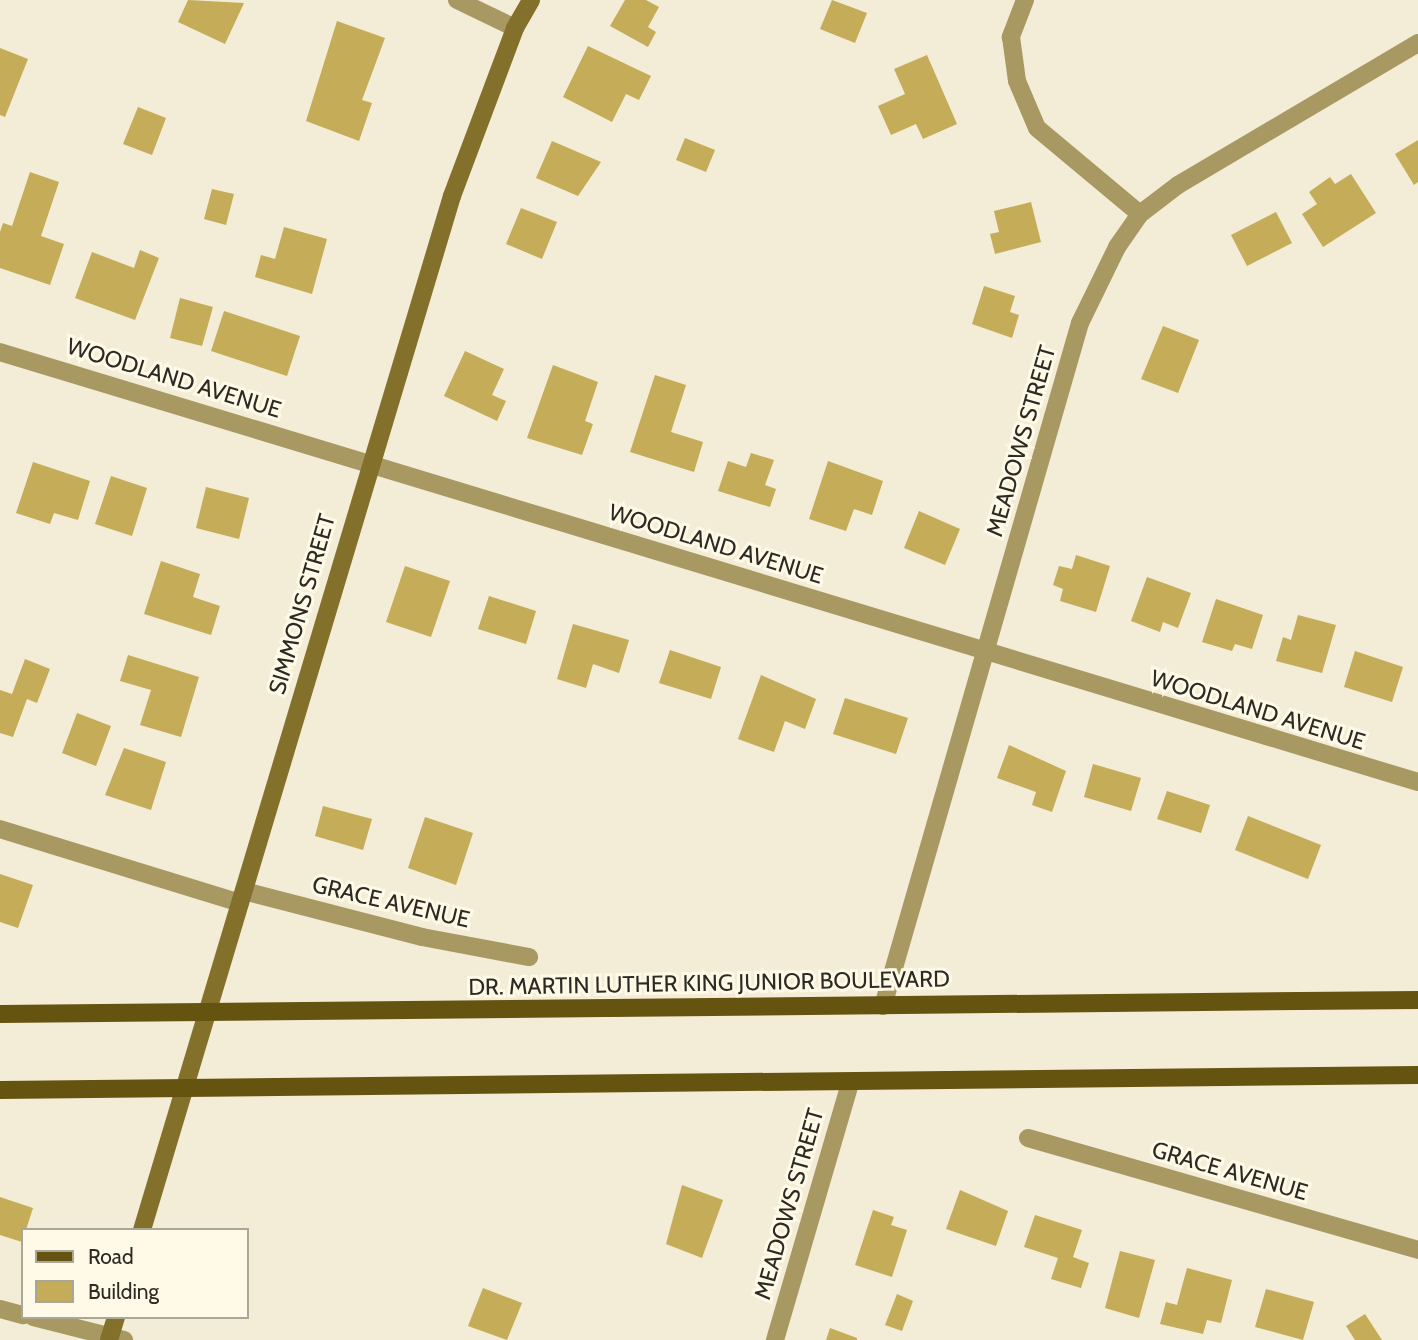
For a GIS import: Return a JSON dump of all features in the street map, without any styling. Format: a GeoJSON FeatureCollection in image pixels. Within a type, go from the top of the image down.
{"type":"FeatureCollection","features":[{"type":"Feature","properties":{"kind":"main road","name":"DR. MARTIN LUTHER KING JUNIOR BOULEVARD"},"geometry":{"type":"LineString","coordinates":[[0,1014],[1418,1000]]}},
{"type":"Feature","properties":{"kind":"main road"},"geometry":{"type":"LineString","coordinates":[[0,1090],[1418,1075]]}},
{"type":"Feature","properties":{"kind":"street"},"geometry":{"type":"LineString","coordinates":[[457,0],[515,28]]}},
{"type":"Feature","properties":{"kind":"street","name":"SIMMONS STREET"},"geometry":{"type":"LineString","coordinates":[[143,1228],[370,462],[452,196],[515,28],[531,0]]}},
{"type":"Feature","properties":{"kind":"street"},"geometry":{"type":"LineString","coordinates":[[1025,0],[1011,37],[1017,81],[1037,128],[1140,214]]}},
{"type":"Feature","properties":{"kind":"street","name":"MEADOWS STREET"},"geometry":{"type":"LineString","coordinates":[[883,1006],[1080,323],[1117,247],[1140,214],[1178,185],[1418,43]]}},
{"type":"Feature","properties":{"kind":"street","name":"WOODLAND AVENUE"},"geometry":{"type":"LineString","coordinates":[[0,352],[370,462],[1418,782]]}},
{"type":"Feature","properties":{"kind":"street","name":"GRACE AVENUE"},"geometry":{"type":"LineString","coordinates":[[0,829],[242,897],[529,957]]}},
{"type":"Feature","properties":{"kind":"street","name":"MEADOWS STREET"},"geometry":{"type":"LineString","coordinates":[[775,1340],[850,1083]]}},
{"type":"Feature","properties":{"kind":"street","name":"GRACE AVENUE"},"geometry":{"type":"LineString","coordinates":[[1028,1138],[1418,1250]]}},
{"type":"Feature","properties":{"kind":"street"},"geometry":{"type":"LineString","coordinates":[[0,1309],[21,1314]]}},
{"type":"Feature","properties":{"kind":"street"},"geometry":{"type":"LineString","coordinates":[[40,1319],[114,1339],[116,1319]]}},
{"type":"Feature","properties":{"kind":"building"},"geometry":{"type":"Polygon","coordinates":[[[188,0],[244,3],[225,44],[178,22],[188,0]]]}},
{"type":"Feature","properties":{"kind":"building"},"geometry":{"type":"Polygon","coordinates":[[[625,0],[646,0],[659,7],[648,27],[656,32],[648,47],[610,26],[625,0]]]}},
{"type":"Feature","properties":{"kind":"building"},"geometry":{"type":"Polygon","coordinates":[[[832,0],[867,13],[855,43],[820,29],[832,0]]]}},
{"type":"Feature","properties":{"kind":"building"},"geometry":{"type":"Polygon","coordinates":[[[337,21],[385,38],[362,100],[372,103],[359,141],[306,121],[337,21]]]}},
{"type":"Feature","properties":{"kind":"building"},"geometry":{"type":"Polygon","coordinates":[[[588,46],[651,76],[639,100],[626,94],[612,122],[563,97],[588,46]]]}},
{"type":"Feature","properties":{"kind":"building"},"geometry":{"type":"Polygon","coordinates":[[[0,48],[28,59],[5,117],[0,115],[0,48]]]}},
{"type":"Feature","properties":{"kind":"building"},"geometry":{"type":"Polygon","coordinates":[[[927,55],[957,124],[923,139],[916,124],[891,135],[878,106],[905,94],[894,69],[927,55]]]}},
{"type":"Feature","properties":{"kind":"building"},"geometry":{"type":"Polygon","coordinates":[[[138,107],[166,118],[152,155],[123,144],[138,107]]]}},
{"type":"Feature","properties":{"kind":"building"},"geometry":{"type":"Polygon","coordinates":[[[685,138],[715,150],[706,172],[676,160],[685,138]]]}},
{"type":"Feature","properties":{"kind":"building"},"geometry":{"type":"Polygon","coordinates":[[[1418,140],[1418,182],[1414,185],[1395,154],[1418,140]]]}},
{"type":"Feature","properties":{"kind":"building"},"geometry":{"type":"Polygon","coordinates":[[[552,141],[601,162],[578,196],[536,178],[552,141]]]}},
{"type":"Feature","properties":{"kind":"building"},"geometry":{"type":"Polygon","coordinates":[[[30,172],[59,182],[41,236],[64,244],[50,285],[0,268],[0,232],[3,223],[12,226],[30,172]]]}},
{"type":"Feature","properties":{"kind":"building"},"geometry":{"type":"Polygon","coordinates":[[[1351,174],[1376,213],[1323,247],[1302,214],[1317,204],[1309,192],[1330,177],[1335,184],[1351,174]]]}},
{"type":"Feature","properties":{"kind":"building"},"geometry":{"type":"Polygon","coordinates":[[[212,189],[234,194],[226,225],[204,219],[212,189]]]}},
{"type":"Feature","properties":{"kind":"building"},"geometry":{"type":"Polygon","coordinates":[[[1031,202],[1041,242],[995,254],[990,234],[999,232],[994,211],[1031,202]]]}},
{"type":"Feature","properties":{"kind":"building"},"geometry":{"type":"Polygon","coordinates":[[[521,208],[557,222],[542,259],[506,244],[521,208]]]}},
{"type":"Feature","properties":{"kind":"building"},"geometry":{"type":"Polygon","coordinates":[[[1276,212],[1292,243],[1247,266],[1231,235],[1276,212]]]}},
{"type":"Feature","properties":{"kind":"building"},"geometry":{"type":"Polygon","coordinates":[[[284,227],[327,239],[312,294],[255,277],[261,255],[275,259],[284,227]]]}},
{"type":"Feature","properties":{"kind":"building"},"geometry":{"type":"Polygon","coordinates":[[[140,250],[159,258],[135,320],[75,298],[92,252],[134,268],[140,250]]]}},
{"type":"Feature","properties":{"kind":"building"},"geometry":{"type":"Polygon","coordinates":[[[984,286],[1015,296],[1010,312],[1019,315],[1012,338],[972,324],[984,286]]]}},
{"type":"Feature","properties":{"kind":"building"},"geometry":{"type":"Polygon","coordinates":[[[180,298],[213,307],[202,346],[170,338],[180,298]]]}},
{"type":"Feature","properties":{"kind":"building"},"geometry":{"type":"Polygon","coordinates":[[[224,311],[300,336],[287,376],[211,351],[224,311]]]}},
{"type":"Feature","properties":{"kind":"building"},"geometry":{"type":"Polygon","coordinates":[[[1163,326],[1199,340],[1178,393],[1141,379],[1163,326]]]}},
{"type":"Feature","properties":{"kind":"building"},"geometry":{"type":"Polygon","coordinates":[[[465,351],[504,369],[492,395],[506,401],[497,421],[444,396],[465,351]]]}},
{"type":"Feature","properties":{"kind":"building"},"geometry":{"type":"Polygon","coordinates":[[[553,365],[598,382],[585,421],[593,424],[582,455],[527,438],[553,365]]]}},
{"type":"Feature","properties":{"kind":"building"},"geometry":{"type":"Polygon","coordinates":[[[655,375],[686,385],[671,432],[703,442],[694,472],[630,452],[655,375]]]}},
{"type":"Feature","properties":{"kind":"building"},"geometry":{"type":"Polygon","coordinates":[[[751,453],[774,460],[765,485],[776,489],[770,507],[718,491],[728,461],[746,467],[751,453]]]}},
{"type":"Feature","properties":{"kind":"building"},"geometry":{"type":"Polygon","coordinates":[[[828,461],[883,481],[872,515],[854,509],[846,531],[809,519],[828,461]]]}},
{"type":"Feature","properties":{"kind":"building"},"geometry":{"type":"Polygon","coordinates":[[[33,462],[90,481],[78,520],[54,513],[50,524],[16,513],[33,462]]]}},
{"type":"Feature","properties":{"kind":"building"},"geometry":{"type":"Polygon","coordinates":[[[111,476],[147,488],[132,536],[95,524],[111,476]]]}},
{"type":"Feature","properties":{"kind":"building"},"geometry":{"type":"Polygon","coordinates":[[[206,487],[249,498],[239,539],[196,528],[206,487]]]}},
{"type":"Feature","properties":{"kind":"building"},"geometry":{"type":"Polygon","coordinates":[[[919,511],[960,529],[945,565],[904,548],[919,511]]]}},
{"type":"Feature","properties":{"kind":"building"},"geometry":{"type":"Polygon","coordinates":[[[1076,555],[1110,566],[1096,612],[1060,601],[1063,589],[1053,585],[1059,566],[1072,569],[1076,555]]]}},
{"type":"Feature","properties":{"kind":"building"},"geometry":{"type":"Polygon","coordinates":[[[161,561],[200,574],[193,597],[220,606],[211,635],[144,614],[161,561]]]}},
{"type":"Feature","properties":{"kind":"building"},"geometry":{"type":"Polygon","coordinates":[[[405,566],[450,581],[431,637],[386,622],[405,566]]]}},
{"type":"Feature","properties":{"kind":"building"},"geometry":{"type":"Polygon","coordinates":[[[1147,577],[1191,593],[1178,628],[1163,622],[1160,632],[1131,621],[1147,577]]]}},
{"type":"Feature","properties":{"kind":"building"},"geometry":{"type":"Polygon","coordinates":[[[489,596],[536,611],[526,644],[478,629],[489,596]]]}},
{"type":"Feature","properties":{"kind":"building"},"geometry":{"type":"Polygon","coordinates":[[[1216,599],[1263,615],[1252,649],[1235,644],[1232,651],[1202,642],[1216,599]]]}},
{"type":"Feature","properties":{"kind":"building"},"geometry":{"type":"Polygon","coordinates":[[[1298,615],[1336,625],[1322,673],[1276,661],[1283,637],[1291,640],[1298,615]]]}},
{"type":"Feature","properties":{"kind":"building"},"geometry":{"type":"Polygon","coordinates":[[[573,624],[629,640],[619,673],[593,664],[586,688],[557,679],[573,624]]]}},
{"type":"Feature","properties":{"kind":"building"},"geometry":{"type":"Polygon","coordinates":[[[670,650],[721,667],[711,699],[659,683],[670,650]]]}},
{"type":"Feature","properties":{"kind":"building"},"geometry":{"type":"Polygon","coordinates":[[[1355,651],[1403,667],[1392,702],[1344,687],[1355,651]]]}},
{"type":"Feature","properties":{"kind":"building"},"geometry":{"type":"Polygon","coordinates":[[[128,655],[199,677],[181,737],[140,725],[151,690],[120,681],[128,655]]]}},
{"type":"Feature","properties":{"kind":"building"},"geometry":{"type":"Polygon","coordinates":[[[25,659],[50,669],[37,703],[27,699],[13,737],[0,733],[0,690],[12,694],[25,659]]]}},
{"type":"Feature","properties":{"kind":"building"},"geometry":{"type":"Polygon","coordinates":[[[761,675],[816,699],[805,729],[785,721],[774,752],[738,739],[761,675]]]}},
{"type":"Feature","properties":{"kind":"building"},"geometry":{"type":"Polygon","coordinates":[[[845,698],[908,718],[896,754],[833,734],[845,698]]]}},
{"type":"Feature","properties":{"kind":"building"},"geometry":{"type":"Polygon","coordinates":[[[77,713],[111,726],[96,766],[62,753],[77,713]]]}},
{"type":"Feature","properties":{"kind":"building"},"geometry":{"type":"Polygon","coordinates":[[[1009,745],[1066,771],[1052,812],[1032,805],[1036,792],[997,778],[1009,745]]]}},
{"type":"Feature","properties":{"kind":"building"},"geometry":{"type":"Polygon","coordinates":[[[124,748],[166,762],[151,810],[105,795],[124,748]]]}},
{"type":"Feature","properties":{"kind":"building"},"geometry":{"type":"Polygon","coordinates":[[[1093,764],[1141,778],[1131,811],[1084,797],[1093,764]]]}},
{"type":"Feature","properties":{"kind":"building"},"geometry":{"type":"Polygon","coordinates":[[[1167,791],[1210,805],[1201,833],[1157,819],[1167,791]]]}},
{"type":"Feature","properties":{"kind":"building"},"geometry":{"type":"Polygon","coordinates":[[[323,806],[372,819],[363,850],[315,836],[323,806]]]}},
{"type":"Feature","properties":{"kind":"building"},"geometry":{"type":"Polygon","coordinates":[[[1248,816],[1321,845],[1308,879],[1235,850],[1248,816]]]}},
{"type":"Feature","properties":{"kind":"building"},"geometry":{"type":"Polygon","coordinates":[[[425,817],[473,833],[456,885],[408,868],[425,817]]]}},
{"type":"Feature","properties":{"kind":"building"},"geometry":{"type":"Polygon","coordinates":[[[0,874],[33,885],[18,928],[0,922],[0,874]]]}},
{"type":"Feature","properties":{"kind":"building"},"geometry":{"type":"Polygon","coordinates":[[[682,1185],[723,1200],[702,1258],[666,1244],[682,1185]]]}},
{"type":"Feature","properties":{"kind":"building"},"geometry":{"type":"Polygon","coordinates":[[[960,1190],[1008,1211],[996,1246],[946,1229],[960,1190]]]}},
{"type":"Feature","properties":{"kind":"building"},"geometry":{"type":"Polygon","coordinates":[[[0,1197],[33,1208],[27,1228],[21,1228],[21,1242],[0,1235],[0,1197]]]}},
{"type":"Feature","properties":{"kind":"building"},"geometry":{"type":"Polygon","coordinates":[[[873,1210],[894,1217],[891,1225],[907,1230],[892,1277],[855,1265],[873,1210]]]}},
{"type":"Feature","properties":{"kind":"building"},"geometry":{"type":"Polygon","coordinates":[[[1035,1215],[1082,1230],[1073,1257],[1089,1263],[1081,1288],[1051,1279],[1058,1258],[1024,1247],[1035,1215]]]}},
{"type":"Feature","properties":{"kind":"building"},"geometry":{"type":"Polygon","coordinates":[[[1120,1251],[1155,1260],[1139,1318],[1105,1308],[1120,1251]]]}},
{"type":"Feature","properties":{"kind":"building"},"geometry":{"type":"Polygon","coordinates":[[[1187,1268],[1232,1280],[1221,1323],[1207,1320],[1203,1334],[1160,1324],[1166,1302],[1177,1305],[1187,1268]]]}},
{"type":"Feature","properties":{"kind":"building"},"geometry":{"type":"Polygon","coordinates":[[[483,1288],[522,1303],[507,1340],[468,1326],[483,1288]]]}},
{"type":"Feature","properties":{"kind":"building"},"geometry":{"type":"Polygon","coordinates":[[[1266,1289],[1314,1302],[1303,1340],[1255,1327],[1266,1289]]]}},
{"type":"Feature","properties":{"kind":"building"},"geometry":{"type":"Polygon","coordinates":[[[897,1294],[913,1301],[902,1331],[885,1325],[897,1294]]]}},
{"type":"Feature","properties":{"kind":"building"},"geometry":{"type":"Polygon","coordinates":[[[1365,1314],[1382,1340],[1355,1340],[1346,1326],[1365,1314]]]}},
{"type":"Feature","properties":{"kind":"building"},"geometry":{"type":"Polygon","coordinates":[[[830,1328],[857,1338],[857,1340],[826,1340],[830,1328]]]}}]}
